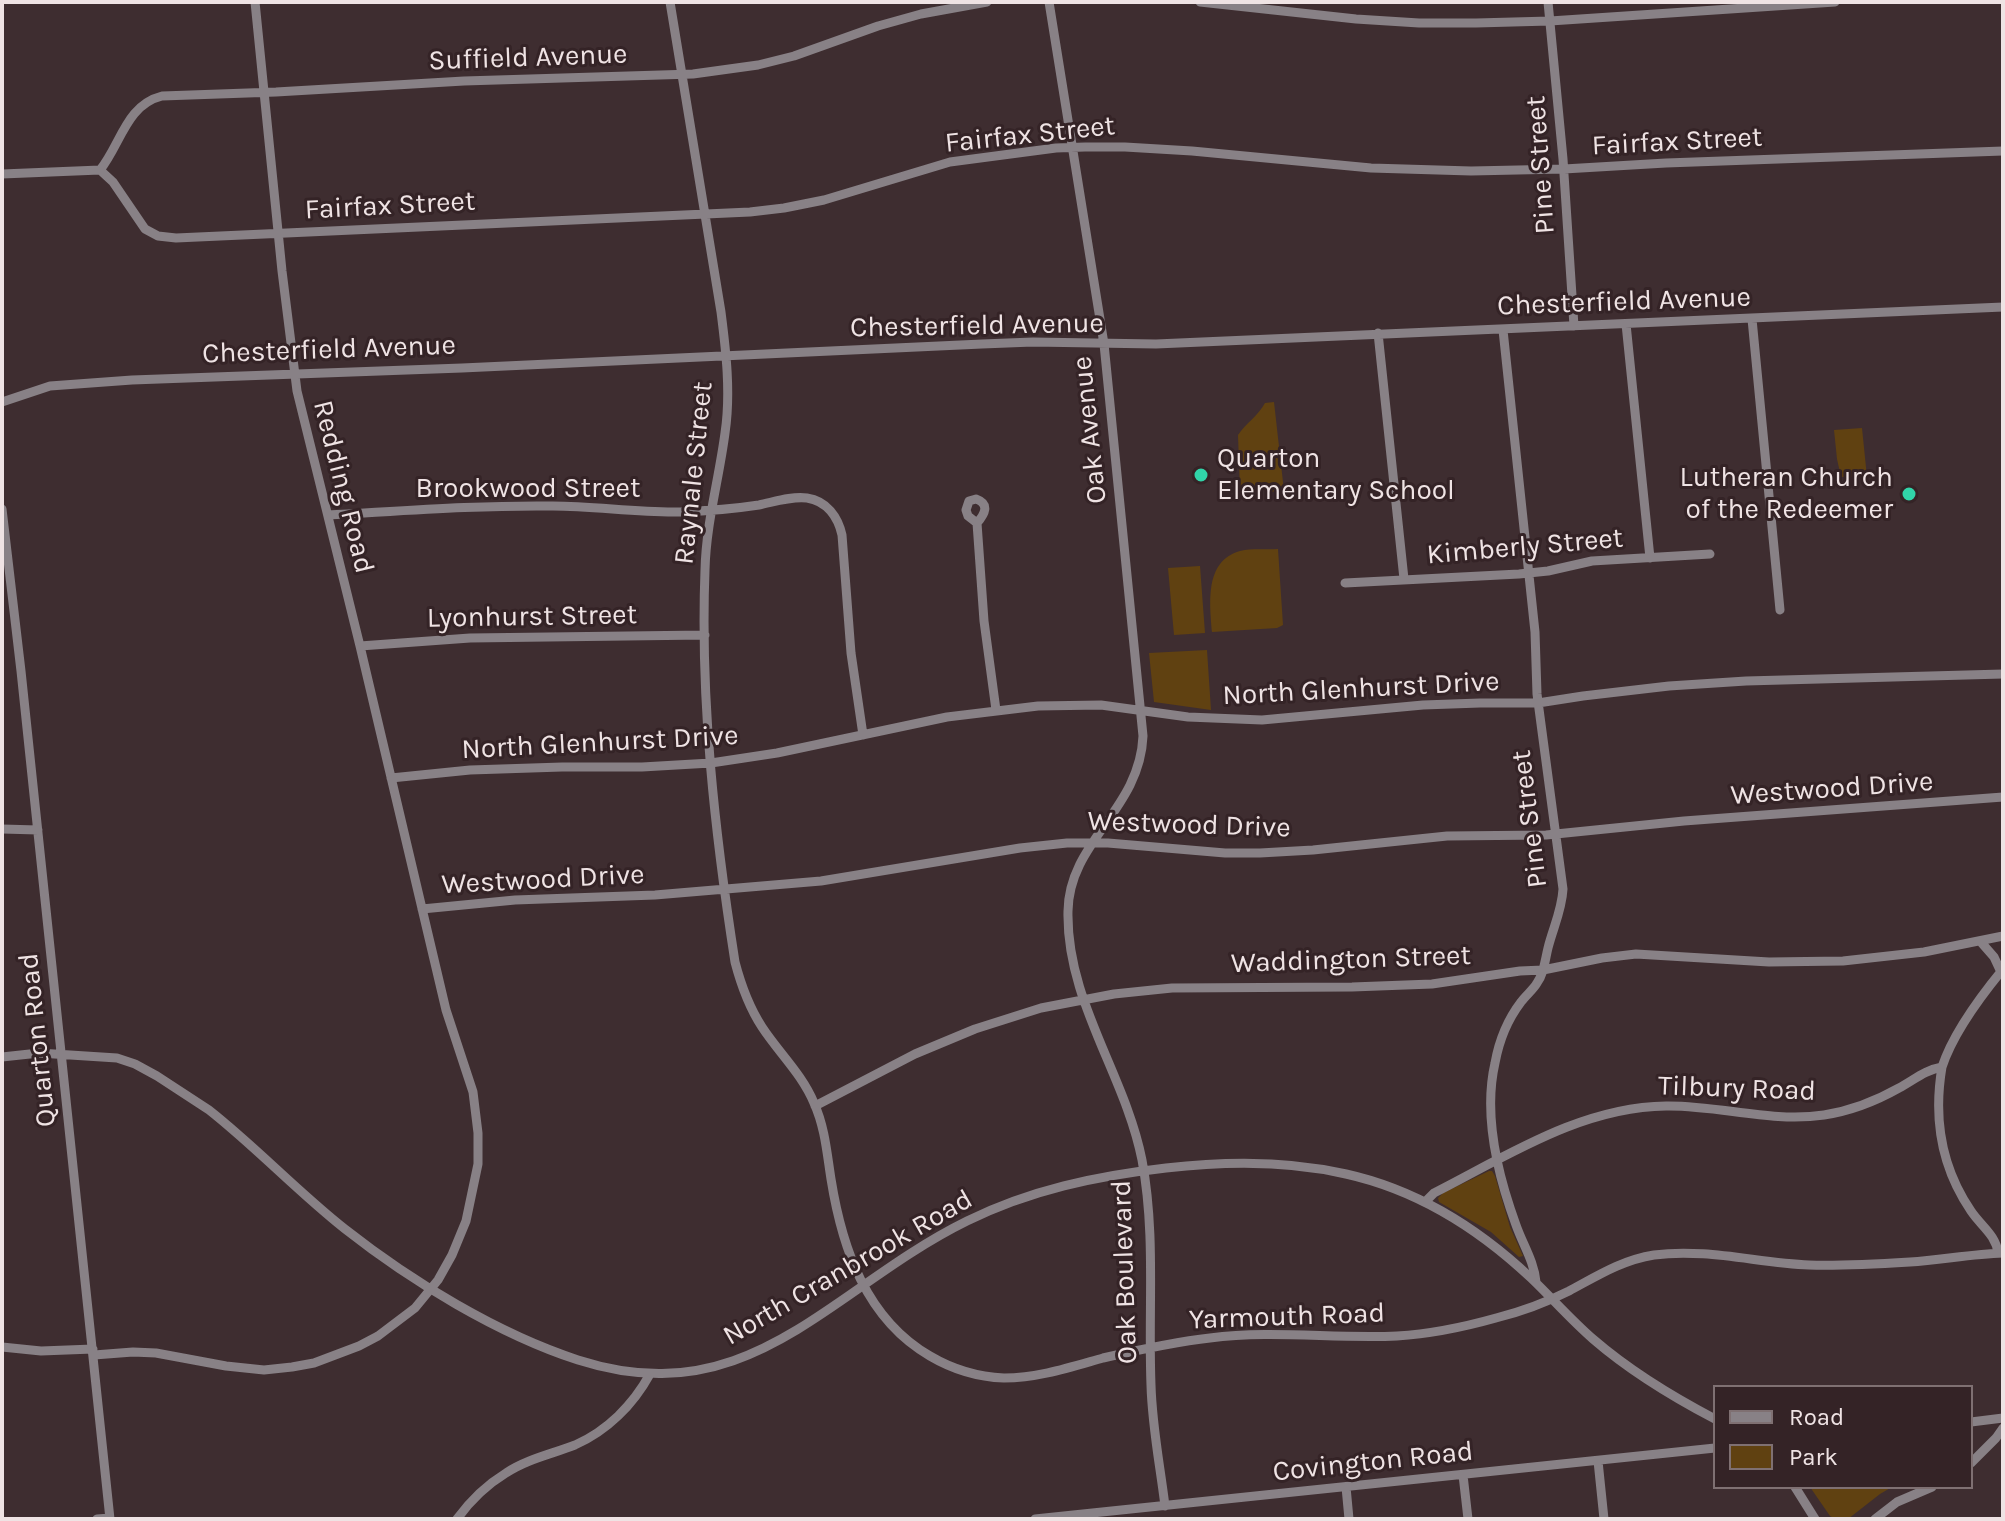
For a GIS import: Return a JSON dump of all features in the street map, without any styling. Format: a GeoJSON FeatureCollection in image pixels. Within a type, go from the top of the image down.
{"type":"FeatureCollection","features":[{"type":"Feature","properties":{"kind":"street","name":"Redding Road"},"geometry":{"type":"LineString","coordinates":[[2,1347],[41,1351],[144,1352],[264,1370],[333,1357],[378,1336],[415,1308],[432,1288],[452,1255],[466,1221],[476,1178],[479,1147],[473,1092],[437,974],[294,375],[255,2]]}},
{"type":"Feature","properties":{"kind":"street","name":"Raynale Street"},"geometry":{"type":"LineString","coordinates":[[670,2],[727,356],[726,430],[705,559],[705,635],[711,763],[733,952]]}},
{"type":"Feature","properties":{"kind":"street","name":"Suffield Avenue"},"geometry":{"type":"LineString","coordinates":[[100,170],[113,153],[135,110],[148,101],[170,95],[265,93],[464,81],[682,75],[758,65],[921,14],[987,2]]}},
{"type":"Feature","properties":{"kind":"street","name":"Oak Avenue"},"geometry":{"type":"LineString","coordinates":[[1049,2],[1104,344],[1143,742],[1136,773],[1122,802],[1093,843]]}},
{"type":"Feature","properties":{"kind":"street"},"geometry":{"type":"LineString","coordinates":[[1200,2],[1298,14],[1419,23],[1550,21],[1835,2]]}},
{"type":"Feature","properties":{"kind":"street","name":"Pine Street"},"geometry":{"type":"LineString","coordinates":[[1548,2],[1564,169],[1574,326]]}},
{"type":"Feature","properties":{"kind":"street","name":"Fairfax Street"},"geometry":{"type":"LineString","coordinates":[[100,170],[113,182],[141,225],[154,235],[176,238],[705,215],[784,208],[824,200],[950,162],[1072,147],[1192,151],[1384,169],[1471,171],[2003,151]]}},
{"type":"Feature","properties":{"kind":"street"},"geometry":{"type":"LineString","coordinates":[[2,174],[100,170]]}},
{"type":"Feature","properties":{"kind":"street","name":"Chesterfield Avenue"},"geometry":{"type":"LineString","coordinates":[[2,402],[70,383],[205,376],[294,375],[1033,342],[1156,344],[2003,307]]}},
{"type":"Feature","properties":{"kind":"street"},"geometry":{"type":"LineString","coordinates":[[1752,319],[1780,610]]}},
{"type":"Feature","properties":{"kind":"street"},"geometry":{"type":"LineString","coordinates":[[1626,324],[1650,558]]}},
{"type":"Feature","properties":{"kind":"street","name":"Pine Street"},"geometry":{"type":"LineString","coordinates":[[1503,330],[1535,632],[1538,703],[1562,897],[1543,970],[1537,984],[1509,1022],[1494,1065],[1491,1112],[1498,1161],[1514,1219],[1534,1267],[1536,1282]]}},
{"type":"Feature","properties":{"kind":"street"},"geometry":{"type":"LineString","coordinates":[[1378,333],[1404,579]]}},
{"type":"Feature","properties":{"kind":"street","name":"Brookwood Street"},"geometry":{"type":"LineString","coordinates":[[328,515],[521,506],[601,507],[652,512],[712,510],[812,499],[825,506],[837,519],[842,535],[849,640],[863,735]]}},
{"type":"Feature","properties":{"kind":"street","name":"Quarton Road"},"geometry":{"type":"LineString","coordinates":[[2,509],[110,1518]]}},
{"type":"Feature","properties":{"kind":"street"},"geometry":{"type":"LineString","coordinates":[[977,523],[984,621],[996,710]]}},
{"type":"Feature","properties":{"kind":"street","name":"Kimberly Street"},"geometry":{"type":"LineString","coordinates":[[1345,583],[1528,573],[1592,561],[1710,554]]}},
{"type":"Feature","properties":{"kind":"street","name":"Lyonhurst Street"},"geometry":{"type":"LineString","coordinates":[[360,646],[470,638],[705,635]]}},
{"type":"Feature","properties":{"kind":"street","name":"North Glenhurst Drive"},"geometry":{"type":"LineString","coordinates":[[391,778],[496,769],[711,763],[777,753],[932,720],[1049,706],[1101,705],[1242,721],[1423,705],[1538,703],[1684,685],[1746,681],[2003,674]]}},
{"type":"Feature","properties":{"kind":"street","name":"Westwood Drive"},"geometry":{"type":"LineString","coordinates":[[422,909],[515,900],[640,896],[821,881],[1043,845],[1129,844],[1260,853],[1415,838],[1555,834],[2003,797]]}},
{"type":"Feature","properties":{"kind":"street"},"geometry":{"type":"LineString","coordinates":[[2,829],[38,830]]}},
{"type":"Feature","properties":{"kind":"street","name":"Oak Boulevard"},"geometry":{"type":"LineString","coordinates":[[1093,843],[1076,871],[1068,907],[1070,946],[1082,999],[1126,1103],[1139,1146],[1149,1211],[1152,1262],[1150,1348],[1153,1422],[1165,1506]]}},
{"type":"Feature","properties":{"kind":"street","name":"Waddington Street"},"geometry":{"type":"LineString","coordinates":[[815,1106],[915,1054],[1007,1018],[1082,999],[1125,992],[1172,988],[1432,984],[1636,954],[1769,962],[1843,961],[1924,952],[2003,936]]}},
{"type":"Feature","properties":{"kind":"street"},"geometry":{"type":"LineString","coordinates":[[1980,941],[2002,971],[1947,1052],[1937,1101],[1938,1122],[1954,1183],[1974,1215],[1992,1235],[2001,1253]]}},
{"type":"Feature","properties":{"kind":"street","name":"Yarmouth Road"},"geometry":{"type":"LineString","coordinates":[[733,952],[754,1014],[798,1074],[815,1106],[825,1138],[843,1237],[863,1285],[887,1318],[919,1348],[942,1362],[989,1377],[1022,1377],[1213,1337],[1402,1336],[1499,1318],[1551,1298],[1624,1263],[1667,1254],[1847,1265],[2001,1253]]}},
{"type":"Feature","properties":{"kind":"street","name":"North Cranbrook Road"},"geometry":{"type":"LineString","coordinates":[[2,1057],[39,1053],[117,1058],[147,1070],[199,1103],[238,1134],[345,1229],[432,1288],[493,1324],[547,1349],[608,1368],[673,1374],[719,1366],[750,1355],[798,1329],[938,1236],[1002,1205],[1048,1189],[1143,1171],[1211,1163],[1263,1163],[1296,1165],[1363,1178],[1426,1201],[1487,1239],[1616,1359],[1667,1393],[1713,1418]]}},
{"type":"Feature","properties":{"kind":"street","name":"Tilbury Road"},"geometry":{"type":"LineString","coordinates":[[1426,1201],[1434,1193],[1558,1130],[1616,1111],[1683,1106],[1789,1117],[1824,1115],[1877,1099],[1928,1070],[1942,1067]]}},
{"type":"Feature","properties":{"kind":"street"},"geometry":{"type":"LineString","coordinates":[[457,1519],[483,1491],[506,1473],[576,1444],[607,1426],[638,1393],[650,1374]]}},
{"type":"Feature","properties":{"kind":"street"},"geometry":{"type":"LineString","coordinates":[[1973,1422],[2003,1418]]}},
{"type":"Feature","properties":{"kind":"street"},"geometry":{"type":"LineString","coordinates":[[1973,1461],[2003,1428]]}},
{"type":"Feature","properties":{"kind":"street","name":"Covington Road"},"geometry":{"type":"LineString","coordinates":[[1035,1519],[1713,1448]]}},
{"type":"Feature","properties":{"kind":"street"},"geometry":{"type":"LineString","coordinates":[[1598,1461],[1604,1519]]}},
{"type":"Feature","properties":{"kind":"street"},"geometry":{"type":"LineString","coordinates":[[1463,1475],[1468,1519]]}},
{"type":"Feature","properties":{"kind":"street"},"geometry":{"type":"LineString","coordinates":[[1346,1487],[1349,1519]]}},
{"type":"Feature","properties":{"kind":"street"},"geometry":{"type":"LineString","coordinates":[[1796,1489],[1815,1519]]}},
{"type":"Feature","properties":{"kind":"street"},"geometry":{"type":"LineString","coordinates":[[1875,1519],[1897,1502],[1927,1489]]}},
{"type":"Feature","properties":{"kind":"street"},"geometry":{"type":"LineString","coordinates":[[97,1519],[110,1518]]}},
{"type":"Feature","properties":{"kind":"green space"},"geometry":{"type":"Polygon","coordinates":[[[1274,402],[1284,491],[1269,492],[1264,488],[1240,492],[1238,435],[1265,403],[1274,402]]]}},
{"type":"Feature","properties":{"kind":"green space"},"geometry":{"type":"Polygon","coordinates":[[[1862,428],[1867,477],[1841,477],[1834,430],[1862,428]]]}},
{"type":"Feature","properties":{"kind":"green space"},"geometry":{"type":"Polygon","coordinates":[[[1278,549],[1283,625],[1212,632],[1210,597],[1220,564],[1240,551],[1278,549]]]}},
{"type":"Feature","properties":{"kind":"green space"},"geometry":{"type":"Polygon","coordinates":[[[1200,566],[1205,633],[1174,635],[1168,568],[1200,566]]]}},
{"type":"Feature","properties":{"kind":"green space"},"geometry":{"type":"Polygon","coordinates":[[[1207,650],[1211,710],[1154,702],[1149,653],[1207,650]]]}},
{"type":"Feature","properties":{"kind":"green space"},"geometry":{"type":"Polygon","coordinates":[[[1489,1171],[1495,1176],[1510,1227],[1523,1256],[1519,1257],[1491,1232],[1439,1202],[1438,1198],[1443,1193],[1489,1171]]]}},
{"type":"Feature","properties":{"kind":"green space"},"geometry":{"type":"Polygon","coordinates":[[[1811,1489],[1889,1489],[1848,1519],[1830,1516],[1811,1489]]]}},
{"type":"Feature","properties":{"kind":"place","name":"Quarton Elementary School"},"geometry":{"type":"Point","coordinates":[1201,475]}},
{"type":"Feature","properties":{"kind":"place","name":"Lutheran Church of the Redeemer"},"geometry":{"type":"Point","coordinates":[1909,494]}}]}
